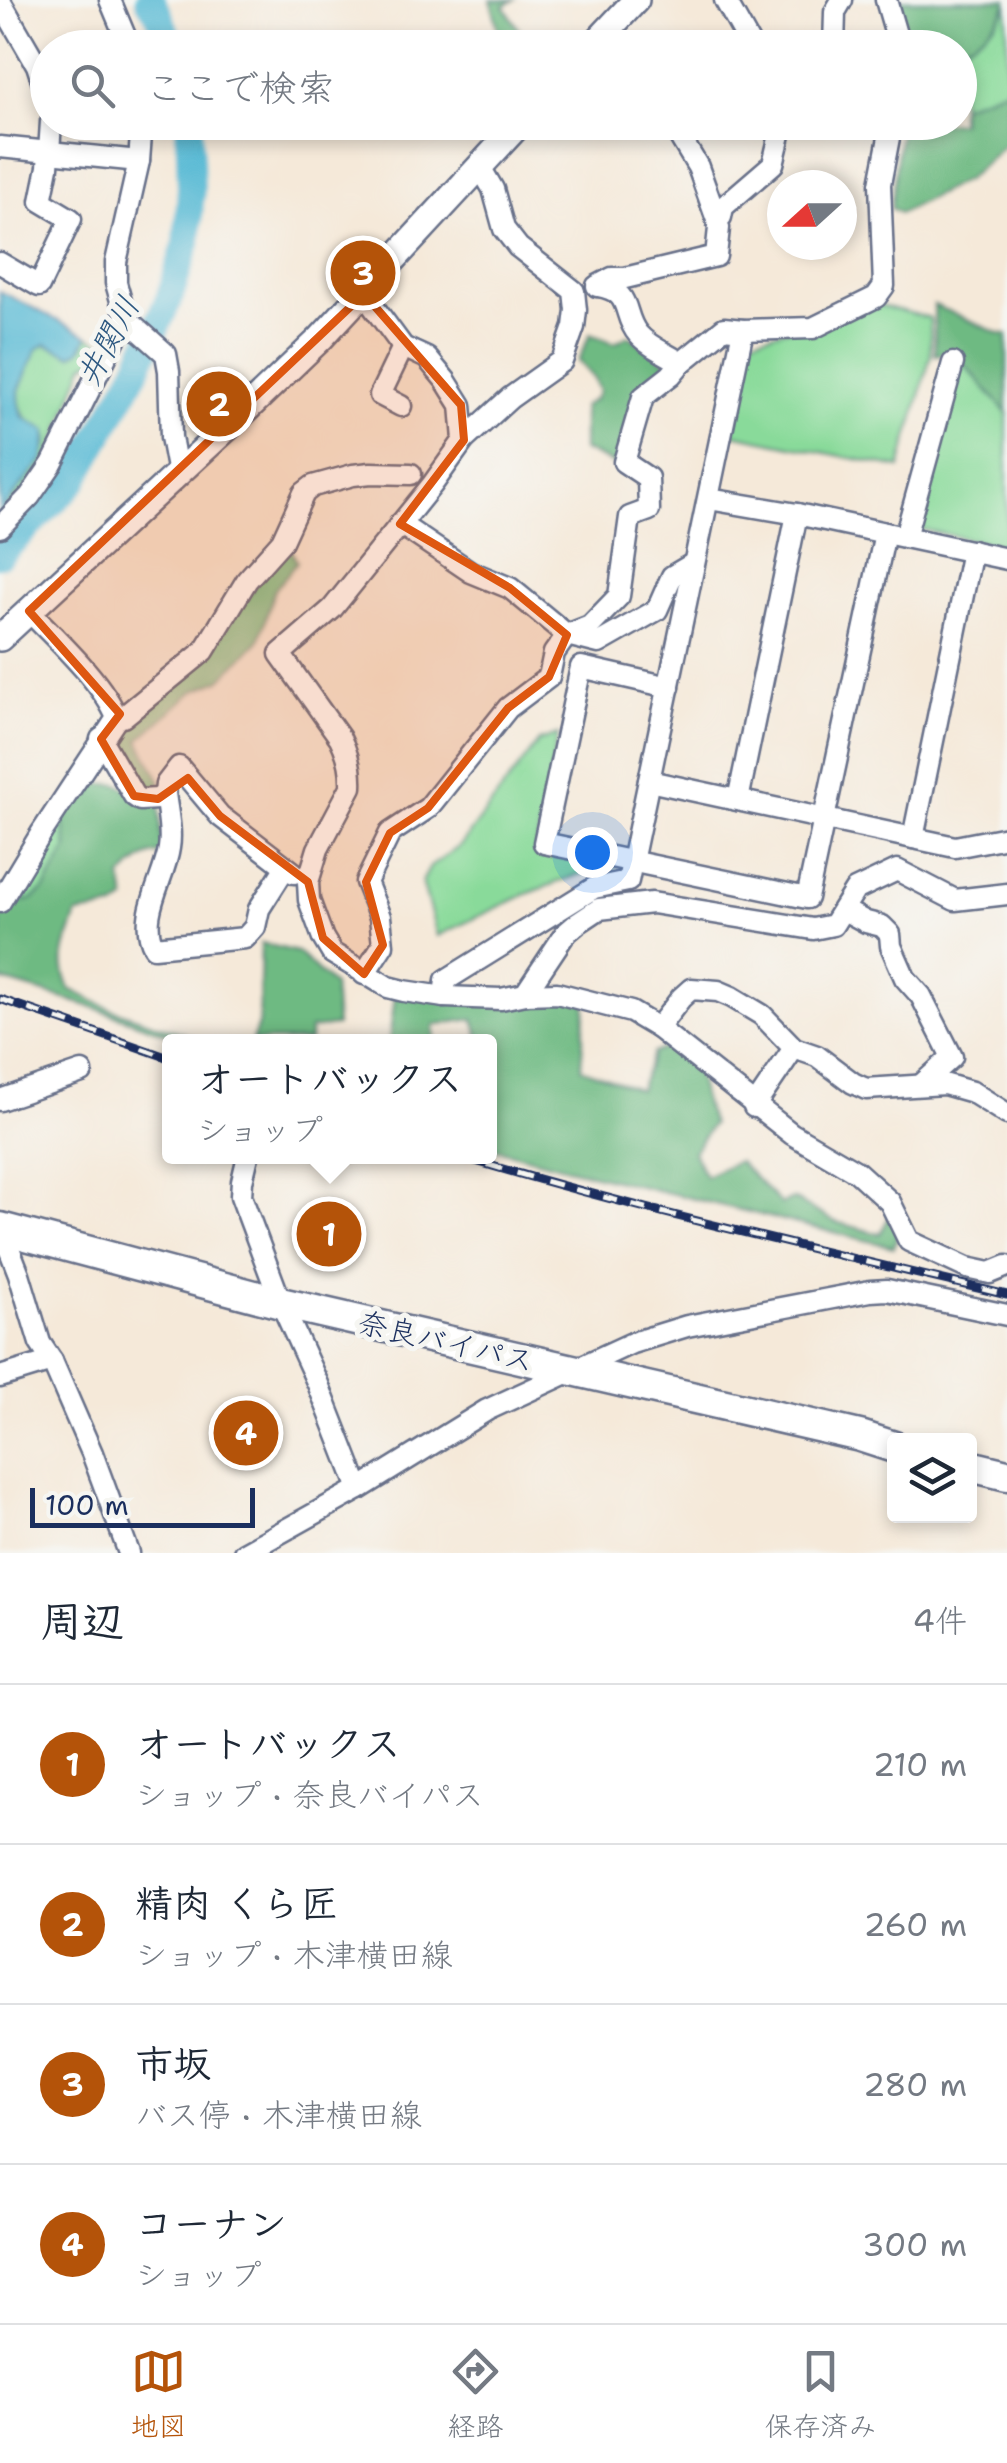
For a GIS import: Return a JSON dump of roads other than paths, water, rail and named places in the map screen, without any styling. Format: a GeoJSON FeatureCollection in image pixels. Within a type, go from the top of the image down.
{"type":"FeatureCollection","features":[{"type":"Feature","properties":{"kind":"highway","name":"奈良バイパス"},"geometry":{"type":"LineString","coordinates":[[0,1227],[281,1303],[887,1445]]}},
{"type":"Feature","properties":{"kind":"highway"},"geometry":{"type":"LineString","coordinates":[[977,1468],[1007,1475]]}},
{"type":"Feature","properties":{"kind":"main road"},"geometry":{"type":"LineString","coordinates":[[614,30],[636,0]]}},
{"type":"Feature","properties":{"kind":"main road"},"geometry":{"type":"LineString","coordinates":[[0,638],[310,348],[505,140]]}},
{"type":"Feature","properties":{"kind":"street"},"geometry":{"type":"LineString","coordinates":[[110,0],[122,30]]}},
{"type":"Feature","properties":{"kind":"street"},"geometry":{"type":"LineString","coordinates":[[725,0],[742,30]]}},
{"type":"Feature","properties":{"kind":"street"},"geometry":{"type":"LineString","coordinates":[[835,30],[836,12],[842,0]]}},
{"type":"Feature","properties":{"kind":"street"},"geometry":{"type":"LineString","coordinates":[[886,0],[895,30]]}},
{"type":"Feature","properties":{"kind":"street"},"geometry":{"type":"LineString","coordinates":[[0,1],[30,53]]}},
{"type":"Feature","properties":{"kind":"street"},"geometry":{"type":"LineString","coordinates":[[0,263],[40,286],[71,218],[41,201],[50,140]]}},
{"type":"Feature","properties":{"kind":"street"},"geometry":{"type":"LineString","coordinates":[[141,140],[116,262],[118,294],[134,326],[166,354],[170,438],[178,474]]}},
{"type":"Feature","properties":{"kind":"street"},"geometry":{"type":"LineString","coordinates":[[574,291],[598,286],[612,278],[716,256],[717,220],[698,166],[683,140]]}},
{"type":"Feature","properties":{"kind":"street"},"geometry":{"type":"LineString","coordinates":[[717,220],[723,207],[773,164],[779,140]]}},
{"type":"Feature","properties":{"kind":"street"},"geometry":{"type":"LineString","coordinates":[[364,974],[383,945],[380,918],[366,882],[390,833],[428,808],[508,708],[550,677],[554,652],[567,635],[590,626],[619,596],[630,517],[649,510],[648,478],[624,462],[644,397],[724,328],[813,328],[876,297],[884,286],[880,184],[889,140]]}},
{"type":"Feature","properties":{"kind":"street"},"geometry":{"type":"LineString","coordinates":[[0,147],[139,161]]}},
{"type":"Feature","properties":{"kind":"street"},"geometry":{"type":"LineString","coordinates":[[480,167],[494,189],[504,229],[518,247],[574,291],[576,319],[562,361],[510,398],[464,440],[332,609],[280,654],[340,738],[352,776],[351,787],[318,849],[308,882],[309,900],[323,938],[332,952],[388,987],[444,997],[501,998],[557,993],[631,1012],[658,1028],[754,1107],[856,1172],[890,1202],[909,1241],[967,1268],[990,1273],[1007,1266]]}},
{"type":"Feature","properties":{"kind":"street"},"geometry":{"type":"LineString","coordinates":[[598,286],[621,296],[639,336],[681,362]]}},
{"type":"Feature","properties":{"kind":"street"},"geometry":{"type":"LineString","coordinates":[[364,294],[404,346],[427,358],[446,381],[461,405],[464,440]]}},
{"type":"Feature","properties":{"kind":"street"},"geometry":{"type":"LineString","coordinates":[[0,527],[30,496],[52,464],[116,337],[134,326]]}},
{"type":"Feature","properties":{"kind":"street"},"geometry":{"type":"LineString","coordinates":[[444,997],[446,980],[594,888],[628,881],[743,330]]}},
{"type":"Feature","properties":{"kind":"street"},"geometry":{"type":"LineString","coordinates":[[401,406],[380,396],[404,346]]}},
{"type":"Feature","properties":{"kind":"street"},"geometry":{"type":"LineString","coordinates":[[669,687],[581,667],[544,843],[808,898],[895,535],[953,363]]}},
{"type":"Feature","properties":{"kind":"street"},"geometry":{"type":"LineString","coordinates":[[0,902],[101,739],[117,718],[204,651],[247,580],[282,541],[304,493],[313,486],[353,475],[411,474]]}},
{"type":"Feature","properties":{"kind":"street"},"geometry":{"type":"LineString","coordinates":[[708,499],[1007,559]]}},
{"type":"Feature","properties":{"kind":"street"},"geometry":{"type":"LineString","coordinates":[[738,800],[797,514]]}},
{"type":"Feature","properties":{"kind":"street"},"geometry":{"type":"LineString","coordinates":[[400,524],[471,572],[510,588],[567,635],[599,643],[657,610],[672,576],[694,564]]}},
{"type":"Feature","properties":{"kind":"street"},"geometry":{"type":"LineString","coordinates":[[913,838],[972,552]]}},
{"type":"Feature","properties":{"kind":"street"},"geometry":{"type":"LineString","coordinates":[[29,611],[112,704],[117,718]]}},
{"type":"Feature","properties":{"kind":"street"},"geometry":{"type":"LineString","coordinates":[[101,739],[134,796],[147,801],[165,793]]}},
{"type":"Feature","properties":{"kind":"street"},"geometry":{"type":"LineString","coordinates":[[285,868],[260,910],[256,927],[245,938],[154,947],[150,939],[151,909],[170,847],[166,784],[179,767],[220,816],[308,882]]}},
{"type":"Feature","properties":{"kind":"street"},"geometry":{"type":"LineString","coordinates":[[649,781],[955,847],[1006,834]]}},
{"type":"Feature","properties":{"kind":"street"},"geometry":{"type":"LineString","coordinates":[[525,994],[565,934],[600,909],[652,903],[813,929],[834,924],[855,890],[897,870],[955,900],[1007,894]]}},
{"type":"Feature","properties":{"kind":"street"},"geometry":{"type":"LineString","coordinates":[[844,910],[882,926],[890,934],[905,978],[921,996],[952,1057],[921,1084]]}},
{"type":"Feature","properties":{"kind":"street"},"geometry":{"type":"LineString","coordinates":[[658,1028],[691,989],[718,991],[762,1015],[794,1048],[817,1056],[853,1084],[866,1089],[944,1084],[972,1092],[1007,1114]]}},
{"type":"Feature","properties":{"kind":"street"},"geometry":{"type":"LineString","coordinates":[[754,1107],[794,1048]]}},
{"type":"Feature","properties":{"kind":"street"},"geometry":{"type":"LineString","coordinates":[[0,1100],[82,1072]]}},
{"type":"Feature","properties":{"kind":"street"},"geometry":{"type":"LineString","coordinates":[[246,1164],[241,1196],[359,1489]]}},
{"type":"Feature","properties":{"kind":"street"},"geometry":{"type":"LineString","coordinates":[[0,1227],[40,1343],[52,1361],[92,1452],[129,1553]]}},
{"type":"Feature","properties":{"kind":"street"},"geometry":{"type":"LineString","coordinates":[[967,1268],[976,1308]]}},
{"type":"Feature","properties":{"kind":"street"},"geometry":{"type":"LineString","coordinates":[[244,1553],[359,1489],[487,1410],[632,1342],[687,1326],[870,1290],[887,1290],[1007,1315]]}},
{"type":"Feature","properties":{"kind":"street"},"geometry":{"type":"LineString","coordinates":[[0,1377],[52,1361]]}},
{"type":"Feature","properties":{"kind":"water"},"geometry":{"type":"Polygon","coordinates":[[[0,291],[88,336],[80,350],[71,355],[46,344],[37,349],[19,390],[19,405],[23,417],[47,431],[43,459],[0,512],[0,291]]]}},
{"type":"Feature","properties":{"kind":"waterway","name":"井関川"},"geometry":{"type":"LineString","coordinates":[[149,0],[165,30]]}},
{"type":"Feature","properties":{"kind":"waterway","name":"井関川"},"geometry":{"type":"LineString","coordinates":[[0,554],[74,481],[136,371],[169,299],[187,243],[190,140]]}},
{"type":"Feature","properties":{"kind":"railway"},"geometry":{"type":"LineString","coordinates":[[0,999],[162,1056]]}},
{"type":"Feature","properties":{"kind":"railway"},"geometry":{"type":"LineString","coordinates":[[486,1164],[664,1213],[1007,1295]]}},
{"type":"Feature","properties":{"kind":"place","name":"市坂"},"geometry":{"type":"Point","coordinates":[363,273]}},
{"type":"Feature","properties":{"kind":"place","name":"精肉 くら匠"},"geometry":{"type":"Point","coordinates":[219,404]}},
{"type":"Feature","properties":{"kind":"place","name":"オートバックス"},"geometry":{"type":"Point","coordinates":[329,1234]}},
{"type":"Feature","properties":{"kind":"place","name":"コーナン"},"geometry":{"type":"Point","coordinates":[246,1433]}}]}
